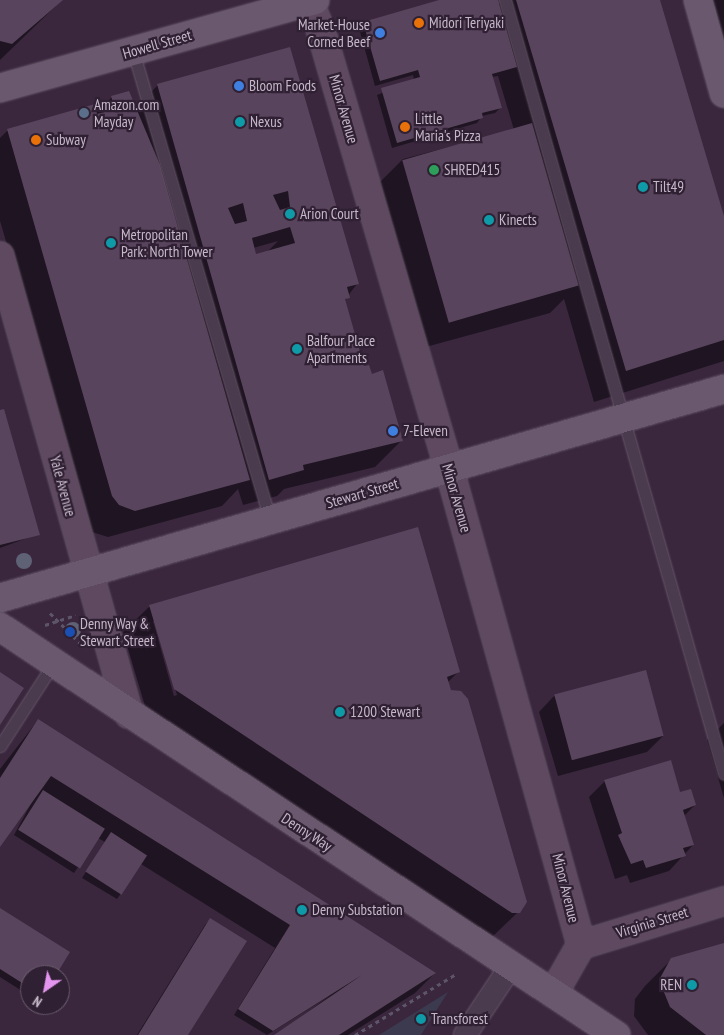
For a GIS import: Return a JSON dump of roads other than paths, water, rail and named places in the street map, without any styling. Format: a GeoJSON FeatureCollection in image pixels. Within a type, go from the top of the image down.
{"type":"FeatureCollection","features":[{"type":"Feature","properties":{"kind":"main road"},"geometry":{"type":"LineString","coordinates":[[698,0],[724,93]]}},
{"type":"Feature","properties":{"kind":"main road","name":"Howell Street"},"geometry":{"type":"LineString","coordinates":[[0,88],[311,1]]}},
{"type":"Feature","properties":{"kind":"main road","name":"Stewart Street"},"geometry":{"type":"LineString","coordinates":[[0,598],[724,388]]}},
{"type":"Feature","properties":{"kind":"main road","name":"Denny Way"},"geometry":{"type":"LineString","coordinates":[[0,627],[53,664],[616,1035]]}},
{"type":"Feature","properties":{"kind":"street","name":"Minor Avenue"},"geometry":{"type":"LineString","coordinates":[[311,1],[449,468],[581,945]]}},
{"type":"Feature","properties":{"kind":"street","name":"Yale Avenue"},"geometry":{"type":"LineString","coordinates":[[0,256],[87,574],[129,714]]}},
{"type":"Feature","properties":{"kind":"street","name":"Virginia Street"},"geometry":{"type":"LineString","coordinates":[[581,945],[724,901]]}},
{"type":"Feature","properties":{"kind":"street"},"geometry":{"type":"LineString","coordinates":[[553,994],[581,945]]}},
{"type":"Feature","properties":{"kind":"street"},"geometry":{"type":"LineString","coordinates":[[465,1035],[511,966]]}},
{"type":"Feature","properties":{"kind":"lane"},"geometry":{"type":"LineString","coordinates":[[505,0],[724,774]]}},
{"type":"Feature","properties":{"kind":"lane"},"geometry":{"type":"LineString","coordinates":[[133,51],[270,520]]}},
{"type":"Feature","properties":{"kind":"lane"},"geometry":{"type":"LineString","coordinates":[[0,746],[53,664]]}},
{"type":"Feature","properties":{"kind":"place","name":"Midori Teriyaki"},"geometry":{"type":"Point","coordinates":[419,23]}},
{"type":"Feature","properties":{"kind":"place","name":"Market-House Corned Beef"},"geometry":{"type":"Point","coordinates":[380,33]}},
{"type":"Feature","properties":{"kind":"place","name":"Bloom Foods"},"geometry":{"type":"Point","coordinates":[239,86]}},
{"type":"Feature","properties":{"kind":"place","name":"Amazon.com Mayday"},"geometry":{"type":"Point","coordinates":[84,113]}},
{"type":"Feature","properties":{"kind":"place","name":"Nexus"},"geometry":{"type":"Point","coordinates":[240,122]}},
{"type":"Feature","properties":{"kind":"place","name":"Little Maria's Pizza"},"geometry":{"type":"Point","coordinates":[405,127]}},
{"type":"Feature","properties":{"kind":"place","name":"Subway"},"geometry":{"type":"Point","coordinates":[36,140]}},
{"type":"Feature","properties":{"kind":"place","name":"SHRED415"},"geometry":{"type":"Point","coordinates":[434,170]}},
{"type":"Feature","properties":{"kind":"place","name":"Tilt49"},"geometry":{"type":"Point","coordinates":[643,187]}},
{"type":"Feature","properties":{"kind":"place","name":"Arion Court"},"geometry":{"type":"Point","coordinates":[290,214]}},
{"type":"Feature","properties":{"kind":"place","name":"Kinects"},"geometry":{"type":"Point","coordinates":[489,220]}},
{"type":"Feature","properties":{"kind":"place","name":"Metropolitan Park: North Tower"},"geometry":{"type":"Point","coordinates":[111,243]}},
{"type":"Feature","properties":{"kind":"place","name":"Balfour Place Apartments"},"geometry":{"type":"Point","coordinates":[297,349]}},
{"type":"Feature","properties":{"kind":"place","name":"7-Eleven"},"geometry":{"type":"Point","coordinates":[393,431]}},
{"type":"Feature","properties":{"kind":"place","name":"Denny Way & Stewart Street"},"geometry":{"type":"Point","coordinates":[70,632]}},
{"type":"Feature","properties":{"kind":"place","name":"1200 Stewart"},"geometry":{"type":"Point","coordinates":[340,712]}},
{"type":"Feature","properties":{"kind":"place","name":"Denny Substation"},"geometry":{"type":"Point","coordinates":[302,910]}},
{"type":"Feature","properties":{"kind":"place","name":"REN"},"geometry":{"type":"Point","coordinates":[692,985]}},
{"type":"Feature","properties":{"kind":"place","name":"Transforest"},"geometry":{"type":"Point","coordinates":[421,1019]}}]}
